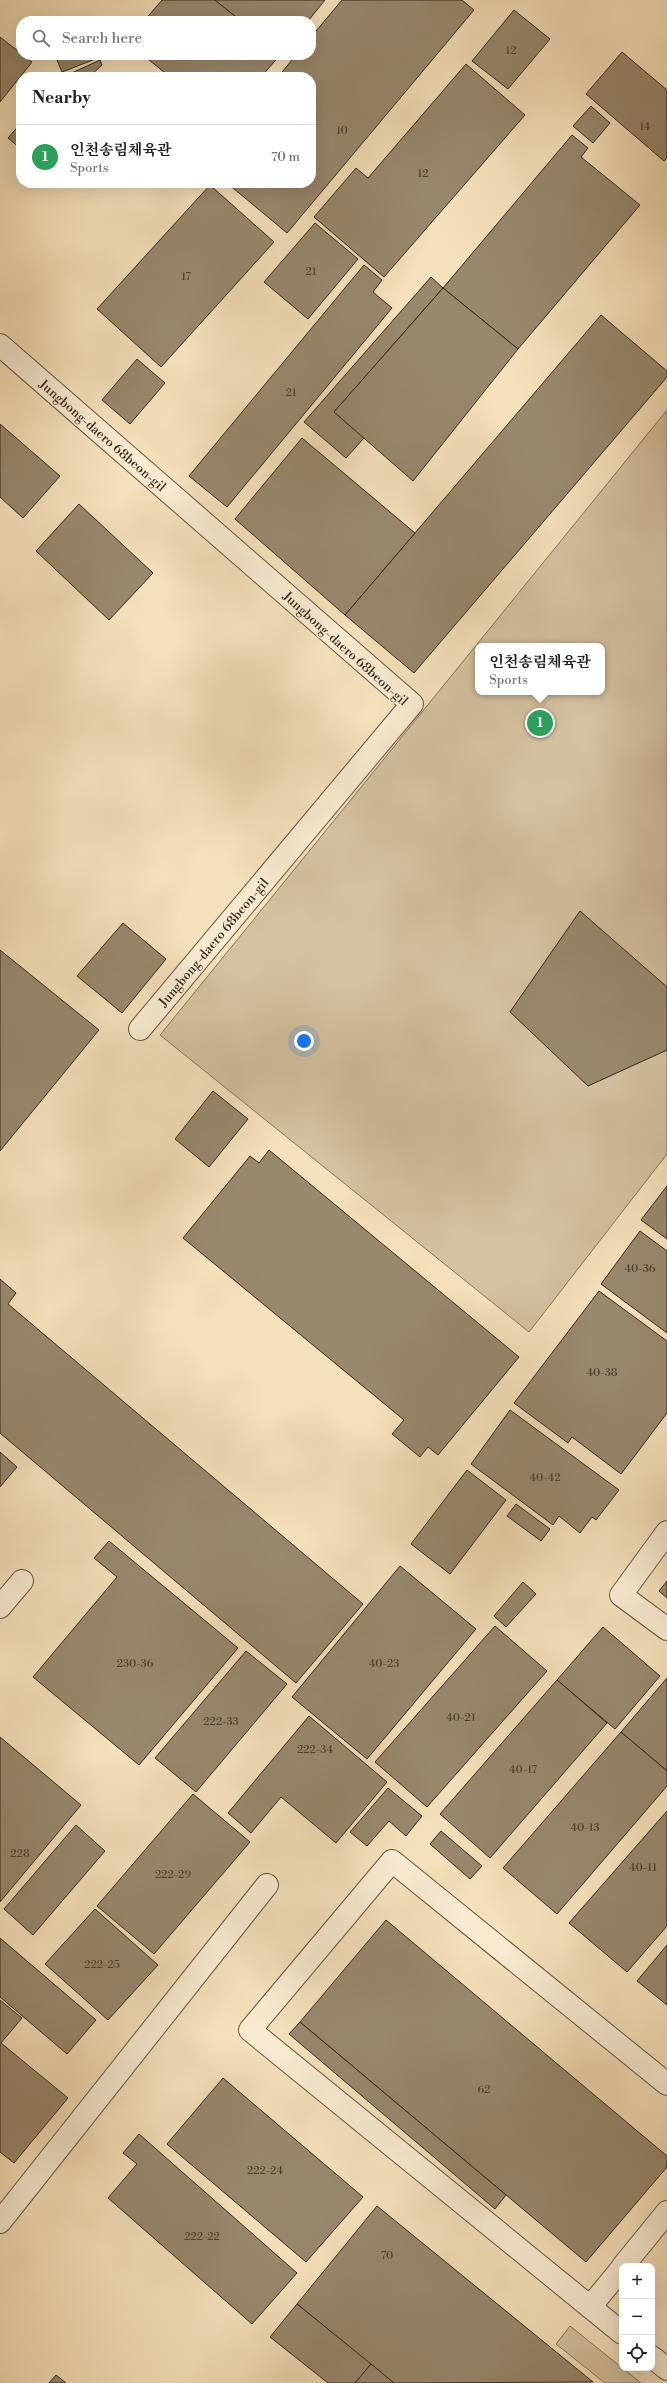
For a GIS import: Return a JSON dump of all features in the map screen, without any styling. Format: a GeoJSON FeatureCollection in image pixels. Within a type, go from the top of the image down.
{"type":"FeatureCollection","features":[{"type":"Feature","properties":{"kind":"street","name":"Jungbong-daero 68beon-gil"},"geometry":{"type":"LineString","coordinates":[[0,345],[412,704],[140,1029]]}},
{"type":"Feature","properties":{"kind":"street"},"geometry":{"type":"LineString","coordinates":[[667,1532],[621,1596],[667,1629]]}},
{"type":"Feature","properties":{"kind":"street"},"geometry":{"type":"LineString","coordinates":[[0,1607],[22,1580]]}},
{"type":"Feature","properties":{"kind":"street"},"geometry":{"type":"LineString","coordinates":[[619,2331],[250,2030],[392,1861],[667,2084]]}},
{"type":"Feature","properties":{"kind":"street"},"geometry":{"type":"LineString","coordinates":[[0,2222],[267,1885]]}},
{"type":"Feature","properties":{"kind":"street"},"geometry":{"type":"LineString","coordinates":[[626,2263],[667,2212]]}},
{"type":"Feature","properties":{"kind":"street"},"geometry":{"type":"LineString","coordinates":[[590,2307],[619,2272]]}},
{"type":"Feature","properties":{"kind":"street"},"geometry":{"type":"LineString","coordinates":[[655,2359],[667,2369]]}},
{"type":"Feature","properties":{"kind":"shaded area"},"geometry":{"type":"Polygon","coordinates":[[[667,410],[667,1154],[529,1332],[160,1035],[475,647],[475,695],[605,695],[605,643],[478,643],[667,410]]]}},
{"type":"Feature","properties":{"kind":"shaded area"},"geometry":{"type":"Polygon","coordinates":[[[570,2326],[619,2365],[619,2371],[626,2371],[641,2383],[605,2383],[556,2344],[570,2326]]]}},
{"type":"Feature","properties":{"kind":"building"},"geometry":{"type":"Polygon","coordinates":[[[162,0],[215,0],[235,16],[148,16],[162,0]]]}},
{"type":"Feature","properties":{"kind":"building"},"geometry":{"type":"Polygon","coordinates":[[[215,0],[325,0],[312,16],[235,16],[215,0]]]}},
{"type":"Feature","properties":{"kind":"building"},"geometry":{"type":"Polygon","coordinates":[[[342,0],[462,0],[474,10],[287,233],[233,188],[316,188],[316,72],[282,72],[292,60],[316,60],[316,31],[342,0]]]}},
{"type":"Feature","properties":{"kind":"building"},"geometry":{"type":"Polygon","coordinates":[[[514,10],[550,39],[508,89],[472,61],[514,10]]]}},
{"type":"Feature","properties":{"kind":"building"},"geometry":{"type":"Polygon","coordinates":[[[0,37],[16,50],[16,60],[29,60],[32,62],[24,72],[16,72],[16,82],[0,102],[0,37]]]}},
{"type":"Feature","properties":{"kind":"building"},"geometry":{"type":"Polygon","coordinates":[[[622,52],[667,90],[667,158],[664,161],[586,94],[622,52]]]}},
{"type":"Feature","properties":{"kind":"building"},"geometry":{"type":"Polygon","coordinates":[[[57,60],[93,60],[62,72],[57,60]]]}},
{"type":"Feature","properties":{"kind":"building"},"geometry":{"type":"Polygon","coordinates":[[[100,60],[102,65],[94,72],[74,72],[100,60]]]}},
{"type":"Feature","properties":{"kind":"building"},"geometry":{"type":"Polygon","coordinates":[[[149,60],[276,60],[265,72],[164,72],[149,60]]]}},
{"type":"Feature","properties":{"kind":"building"},"geometry":{"type":"Polygon","coordinates":[[[466,64],[525,115],[384,277],[314,217],[356,168],[368,178],[466,64]]]}},
{"type":"Feature","properties":{"kind":"building"},"geometry":{"type":"Polygon","coordinates":[[[591,106],[610,123],[593,143],[573,126],[591,106]]]}},
{"type":"Feature","properties":{"kind":"building"},"geometry":{"type":"Polygon","coordinates":[[[16,129],[16,145],[8,138],[16,129]]]}},
{"type":"Feature","properties":{"kind":"building"},"geometry":{"type":"Polygon","coordinates":[[[572,135],[588,148],[581,157],[640,205],[518,349],[443,288],[572,135]]]}},
{"type":"Feature","properties":{"kind":"building"},"geometry":{"type":"Polygon","coordinates":[[[207,188],[213,188],[274,242],[161,367],[97,309],[207,188]]]}},
{"type":"Feature","properties":{"kind":"building"},"geometry":{"type":"Polygon","coordinates":[[[315,223],[358,259],[308,319],[264,282],[315,223]]]}},
{"type":"Feature","properties":{"kind":"building"},"geometry":{"type":"Polygon","coordinates":[[[364,265],[382,280],[373,292],[392,308],[227,507],[189,476],[364,265]]]}},
{"type":"Feature","properties":{"kind":"building"},"geometry":{"type":"Polygon","coordinates":[[[431,277],[443,288],[334,412],[364,438],[346,458],[304,422],[431,277]]]}},
{"type":"Feature","properties":{"kind":"building"},"geometry":{"type":"Polygon","coordinates":[[[443,288],[518,349],[413,481],[334,412],[443,288]]]}},
{"type":"Feature","properties":{"kind":"building"},"geometry":{"type":"Polygon","coordinates":[[[601,315],[667,371],[667,377],[414,673],[345,615],[601,315]]]}},
{"type":"Feature","properties":{"kind":"building"},"geometry":{"type":"Polygon","coordinates":[[[137,359],[165,383],[130,424],[102,400],[137,359]]]}},
{"type":"Feature","properties":{"kind":"building"},"geometry":{"type":"Polygon","coordinates":[[[0,424],[60,476],[23,518],[0,497],[0,424]]]}},
{"type":"Feature","properties":{"kind":"building"},"geometry":{"type":"Polygon","coordinates":[[[302,438],[415,533],[345,615],[235,519],[302,438]]]}},
{"type":"Feature","properties":{"kind":"building"},"geometry":{"type":"Polygon","coordinates":[[[79,504],[153,573],[109,620],[36,551],[79,504]]]}},
{"type":"Feature","properties":{"kind":"building"},"geometry":{"type":"Polygon","coordinates":[[[580,911],[667,987],[667,1050],[588,1086],[510,1012],[580,911]]]}},
{"type":"Feature","properties":{"kind":"building"},"geometry":{"type":"Polygon","coordinates":[[[123,923],[166,959],[122,1013],[77,976],[123,923]]]}},
{"type":"Feature","properties":{"kind":"building"},"geometry":{"type":"Polygon","coordinates":[[[0,950],[99,1030],[0,1151],[0,950]]]}},
{"type":"Feature","properties":{"kind":"building"},"geometry":{"type":"Polygon","coordinates":[[[213,1091],[248,1119],[209,1167],[175,1139],[213,1091]]]}},
{"type":"Feature","properties":{"kind":"building"},"geometry":{"type":"Polygon","coordinates":[[[269,1150],[519,1357],[438,1455],[428,1447],[420,1457],[392,1434],[404,1420],[183,1238],[250,1156],[259,1163],[269,1150]]]}},
{"type":"Feature","properties":{"kind":"building"},"geometry":{"type":"Polygon","coordinates":[[[667,1186],[667,1239],[641,1220],[667,1186]]]}},
{"type":"Feature","properties":{"kind":"building"},"geometry":{"type":"Polygon","coordinates":[[[640,1231],[667,1251],[667,1333],[601,1284],[640,1231]]]}},
{"type":"Feature","properties":{"kind":"building"},"geometry":{"type":"Polygon","coordinates":[[[0,1279],[16,1293],[8,1304],[363,1604],[296,1683],[0,1433],[0,1279]]]}},
{"type":"Feature","properties":{"kind":"building"},"geometry":{"type":"Polygon","coordinates":[[[599,1291],[667,1341],[667,1413],[621,1474],[572,1437],[568,1443],[514,1403],[599,1291]]]}},
{"type":"Feature","properties":{"kind":"building"},"geometry":{"type":"Polygon","coordinates":[[[510,1410],[619,1490],[596,1520],[592,1517],[580,1533],[559,1516],[553,1525],[471,1464],[510,1410]]]}},
{"type":"Feature","properties":{"kind":"building"},"geometry":{"type":"Polygon","coordinates":[[[0,1452],[17,1467],[0,1487],[0,1452]]]}},
{"type":"Feature","properties":{"kind":"building"},"geometry":{"type":"Polygon","coordinates":[[[467,1470],[506,1500],[450,1574],[411,1544],[467,1470]]]}},
{"type":"Feature","properties":{"kind":"building"},"geometry":{"type":"Polygon","coordinates":[[[516,1504],[550,1529],[541,1541],[507,1516],[516,1504]]]}},
{"type":"Feature","properties":{"kind":"building"},"geometry":{"type":"Polygon","coordinates":[[[109,1541],[238,1648],[139,1765],[33,1677],[117,1577],[94,1558],[109,1541]]]}},
{"type":"Feature","properties":{"kind":"building"},"geometry":{"type":"Polygon","coordinates":[[[400,1566],[476,1629],[367,1759],[292,1697],[400,1566]]]}},
{"type":"Feature","properties":{"kind":"building"},"geometry":{"type":"Polygon","coordinates":[[[667,1581],[667,1598],[659,1591],[667,1581]]]}},
{"type":"Feature","properties":{"kind":"building"},"geometry":{"type":"Polygon","coordinates":[[[523,1582],[536,1594],[506,1627],[494,1616],[523,1582]]]}},
{"type":"Feature","properties":{"kind":"building"},"geometry":{"type":"Polygon","coordinates":[[[495,1626],[547,1671],[427,1807],[375,1762],[495,1626]]]}},
{"type":"Feature","properties":{"kind":"building"},"geometry":{"type":"Polygon","coordinates":[[[603,1627],[660,1676],[615,1729],[557,1680],[603,1627]]]}},
{"type":"Feature","properties":{"kind":"building"},"geometry":{"type":"Polygon","coordinates":[[[246,1651],[287,1684],[196,1792],[155,1758],[246,1651]]]}},
{"type":"Feature","properties":{"kind":"building"},"geometry":{"type":"Polygon","coordinates":[[[667,1678],[667,1771],[621,1732],[667,1678]]]}},
{"type":"Feature","properties":{"kind":"building"},"geometry":{"type":"Polygon","coordinates":[[[557,1680],[607,1723],[490,1858],[440,1814],[557,1680]]]}},
{"type":"Feature","properties":{"kind":"building"},"geometry":{"type":"Polygon","coordinates":[[[309,1716],[387,1782],[336,1843],[281,1797],[251,1833],[228,1813],[309,1716]]]}},
{"type":"Feature","properties":{"kind":"building"},"geometry":{"type":"Polygon","coordinates":[[[621,1732],[667,1771],[667,1786],[557,1914],[503,1868],[621,1732]]]}},
{"type":"Feature","properties":{"kind":"building"},"geometry":{"type":"Polygon","coordinates":[[[0,1737],[81,1805],[0,1902],[0,1737]]]}},
{"type":"Feature","properties":{"kind":"building"},"geometry":{"type":"Polygon","coordinates":[[[388,1788],[422,1816],[406,1836],[389,1821],[367,1846],[350,1832],[388,1788]]]}},
{"type":"Feature","properties":{"kind":"building"},"geometry":{"type":"Polygon","coordinates":[[[193,1794],[250,1842],[154,1954],[97,1906],[193,1794]]]}},
{"type":"Feature","properties":{"kind":"building"},"geometry":{"type":"Polygon","coordinates":[[[667,1811],[667,1926],[627,1972],[569,1923],[667,1811]]]}},
{"type":"Feature","properties":{"kind":"building"},"geometry":{"type":"Polygon","coordinates":[[[76,1825],[105,1851],[33,1935],[4,1909],[76,1825]]]}},
{"type":"Feature","properties":{"kind":"building"},"geometry":{"type":"Polygon","coordinates":[[[441,1831],[482,1866],[470,1879],[430,1844],[441,1831]]]}},
{"type":"Feature","properties":{"kind":"building"},"geometry":{"type":"Polygon","coordinates":[[[95,1909],[158,1965],[108,2020],[45,1964],[95,1909]]]}},
{"type":"Feature","properties":{"kind":"building"},"geometry":{"type":"Polygon","coordinates":[[[386,1920],[667,2156],[667,2167],[586,2262],[300,2022],[386,1920]]]}},
{"type":"Feature","properties":{"kind":"building"},"geometry":{"type":"Polygon","coordinates":[[[0,1938],[96,2020],[67,2054],[0,1997],[0,1938]]]}},
{"type":"Feature","properties":{"kind":"building"},"geometry":{"type":"Polygon","coordinates":[[[667,1945],[667,2005],[637,1981],[667,1945]]]}},
{"type":"Feature","properties":{"kind":"building"},"geometry":{"type":"Polygon","coordinates":[[[0,2000],[22,2018],[1,2043],[68,2098],[14,2163],[0,2152],[0,2000]]]}},
{"type":"Feature","properties":{"kind":"building"},"geometry":{"type":"Polygon","coordinates":[[[300,2022],[506,2195],[495,2209],[289,2034],[300,2022]]]}},
{"type":"Feature","properties":{"kind":"building"},"geometry":{"type":"Polygon","coordinates":[[[223,2078],[363,2197],[306,2262],[167,2144],[223,2078]]]}},
{"type":"Feature","properties":{"kind":"building"},"geometry":{"type":"Polygon","coordinates":[[[139,2134],[297,2273],[252,2324],[108,2198],[137,2164],[123,2153],[139,2134]]]}},
{"type":"Feature","properties":{"kind":"building"},"geometry":{"type":"Polygon","coordinates":[[[377,2206],[593,2382],[394,2383],[297,2304],[377,2206]]]}},
{"type":"Feature","properties":{"kind":"building"},"geometry":{"type":"Polygon","coordinates":[[[297,2304],[371,2364],[355,2383],[328,2383],[270,2337],[297,2304]]]}},
{"type":"Feature","properties":{"kind":"building"},"geometry":{"type":"Polygon","coordinates":[[[371,2364],[394,2383],[355,2383],[371,2364]]]}},
{"type":"Feature","properties":{"kind":"building"},"geometry":{"type":"Polygon","coordinates":[[[56,2375],[66,2383],[49,2383],[56,2375]]]}},
{"type":"Feature","properties":{"kind":"place","name":"인천송림체육관"},"geometry":{"type":"Point","coordinates":[540,723]}}]}
